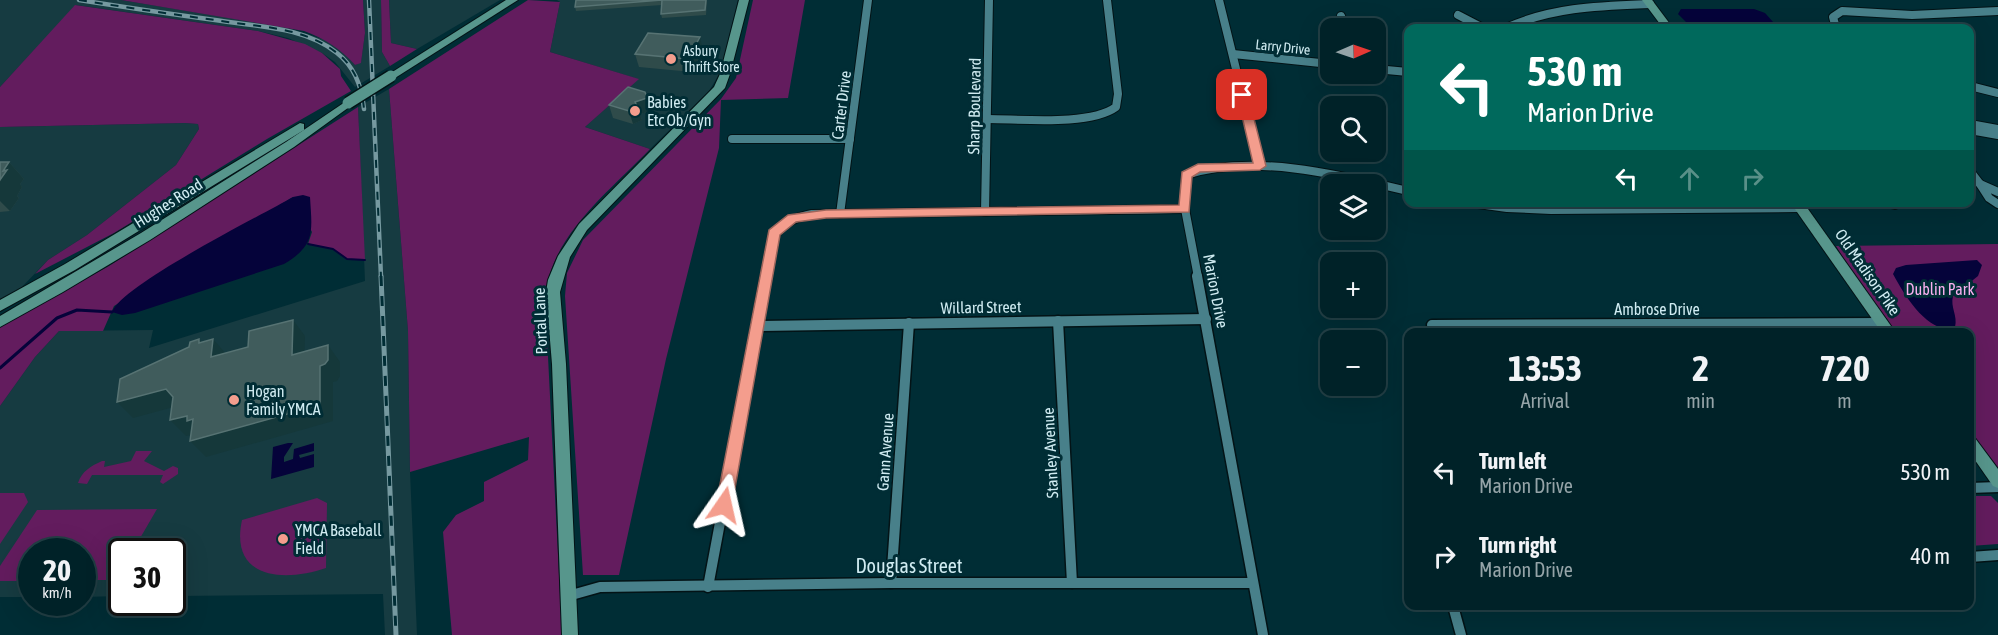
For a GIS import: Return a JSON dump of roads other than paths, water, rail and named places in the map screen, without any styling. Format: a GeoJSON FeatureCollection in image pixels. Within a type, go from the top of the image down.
{"type":"FeatureCollection","features":[{"type":"Feature","properties":{"kind":"main road","name":"Hughes Road"},"geometry":{"type":"LineString","coordinates":[[0,322],[59,290],[167,223],[348,103],[513,0]]}},
{"type":"Feature","properties":{"kind":"main road","name":"Portal Lane"},"geometry":{"type":"LineString","coordinates":[[570,635],[559,364],[553,292],[558,268],[571,242],[583,227],[719,88],[725,74],[744,0]]}},
{"type":"Feature","properties":{"kind":"main road"},"geometry":{"type":"LineString","coordinates":[[1649,2],[1665,24]]}},
{"type":"Feature","properties":{"kind":"main road","name":"Hughes Road"},"geometry":{"type":"LineString","coordinates":[[0,306],[70,267],[324,113],[348,103]]}},
{"type":"Feature","properties":{"kind":"main road","name":"Old Madison Pike"},"geometry":{"type":"LineString","coordinates":[[1798,207],[1886,328]]}},
{"type":"Feature","properties":{"kind":"main road"},"geometry":{"type":"LineString","coordinates":[[1974,448],[1998,481]]}},
{"type":"Feature","properties":{"kind":"street","name":"Carter Drive"},"geometry":{"type":"LineString","coordinates":[[840,214],[868,0]]}},
{"type":"Feature","properties":{"kind":"street","name":"Sharp Boulevard"},"geometry":{"type":"LineString","coordinates":[[985,212],[989,0]]}},
{"type":"Feature","properties":{"kind":"street"},"geometry":{"type":"LineString","coordinates":[[988,119],[1088,118],[1106,114],[1116,107],[1118,94],[1107,0]]}},
{"type":"Feature","properties":{"kind":"street"},"geometry":{"type":"LineString","coordinates":[[1220,0],[1260,166]]}},
{"type":"Feature","properties":{"kind":"street"},"geometry":{"type":"LineString","coordinates":[[1514,24],[1527,17],[1550,12],[1649,2]]}},
{"type":"Feature","properties":{"kind":"street"},"geometry":{"type":"LineString","coordinates":[[1835,24],[1833,18],[1842,11],[1912,15],[1998,11]]}},
{"type":"Feature","properties":{"kind":"street"},"geometry":{"type":"LineString","coordinates":[[1458,15],[1475,24]]}},
{"type":"Feature","properties":{"kind":"street","name":"Larry Drive"},"geometry":{"type":"LineString","coordinates":[[1233,54],[1320,63]]}},
{"type":"Feature","properties":{"kind":"street"},"geometry":{"type":"LineString","coordinates":[[1386,70],[1404,72]]}},
{"type":"Feature","properties":{"kind":"street"},"geometry":{"type":"LineString","coordinates":[[1974,87],[1998,93]]}},
{"type":"Feature","properties":{"kind":"street"},"geometry":{"type":"LineString","coordinates":[[1974,125],[1998,129]]}},
{"type":"Feature","properties":{"kind":"street"},"geometry":{"type":"LineString","coordinates":[[1974,131],[1998,135]]}},
{"type":"Feature","properties":{"kind":"street"},"geometry":{"type":"LineString","coordinates":[[732,139],[850,139]]}},
{"type":"Feature","properties":{"kind":"street","name":"Marion Drive"},"geometry":{"type":"LineString","coordinates":[[1263,635],[1185,209],[1186,175],[1198,168],[1260,166],[1404,189]]}},
{"type":"Feature","properties":{"kind":"street"},"geometry":{"type":"LineString","coordinates":[[1974,176],[1989,198],[1998,204]]}},
{"type":"Feature","properties":{"kind":"street"},"geometry":{"type":"LineString","coordinates":[[1980,184],[1998,192]]}},
{"type":"Feature","properties":{"kind":"street"},"geometry":{"type":"LineString","coordinates":[[1491,207],[1535,211],[1723,207]]}},
{"type":"Feature","properties":{"kind":"street"},"geometry":{"type":"LineString","coordinates":[[708,587],[774,233],[792,218],[812,214],[1185,209]]}},
{"type":"Feature","properties":{"kind":"street","name":"Willard Street"},"geometry":{"type":"LineString","coordinates":[[757,326],[1206,319]]}},
{"type":"Feature","properties":{"kind":"street","name":"Stanley Avenue"},"geometry":{"type":"LineString","coordinates":[[1058,321],[1072,583]]}},
{"type":"Feature","properties":{"kind":"street","name":"Gann Avenue"},"geometry":{"type":"LineString","coordinates":[[891,583],[909,323]]}},
{"type":"Feature","properties":{"kind":"street","name":"Ambrose Drive"},"geometry":{"type":"LineString","coordinates":[[1432,325],[1886,328]]}},
{"type":"Feature","properties":{"kind":"street"},"geometry":{"type":"LineString","coordinates":[[1974,488],[1998,488]]}},
{"type":"Feature","properties":{"kind":"street"},"geometry":{"type":"LineString","coordinates":[[1974,557],[1998,555]]}},
{"type":"Feature","properties":{"kind":"street","name":"Douglas Street"},"geometry":{"type":"LineString","coordinates":[[568,596],[600,587],[891,583],[1252,583]]}},
{"type":"Feature","properties":{"kind":"street"},"geometry":{"type":"LineString","coordinates":[[1454,610],[1461,635]]}},
{"type":"Feature","properties":{"kind":"waterway"},"geometry":{"type":"LineString","coordinates":[[308,244],[333,249],[347,259],[365,260]]}},
{"type":"Feature","properties":{"kind":"waterway"},"geometry":{"type":"LineString","coordinates":[[0,368],[57,318],[77,310],[112,312]]}},
{"type":"Feature","properties":{"kind":"railway"},"geometry":{"type":"LineString","coordinates":[[79,0],[263,26],[309,37],[337,53],[349,65],[359,85],[364,109]]}},
{"type":"Feature","properties":{"kind":"railway"},"geometry":{"type":"LineString","coordinates":[[369,0],[381,277]]}},
{"type":"Feature","properties":{"kind":"railway"},"geometry":{"type":"LineString","coordinates":[[381,276],[396,635]]}},
{"type":"Feature","properties":{"kind":"place","name":"Asbury Thrift Store"},"geometry":{"type":"Point","coordinates":[671,59]}},
{"type":"Feature","properties":{"kind":"place","name":"Babies Etc Ob/Gyn"},"geometry":{"type":"Point","coordinates":[635,111]}},
{"type":"Feature","properties":{"kind":"place","name":"Hogan Family YMCA"},"geometry":{"type":"Point","coordinates":[234,400]}},
{"type":"Feature","properties":{"kind":"place","name":"YMCA Baseball Field"},"geometry":{"type":"Point","coordinates":[283,539]}},
{"type":"Feature","properties":{"kind":"park label","name":"Dublin Park"},"geometry":{"type":"Point","coordinates":[1940,289]}}]}
